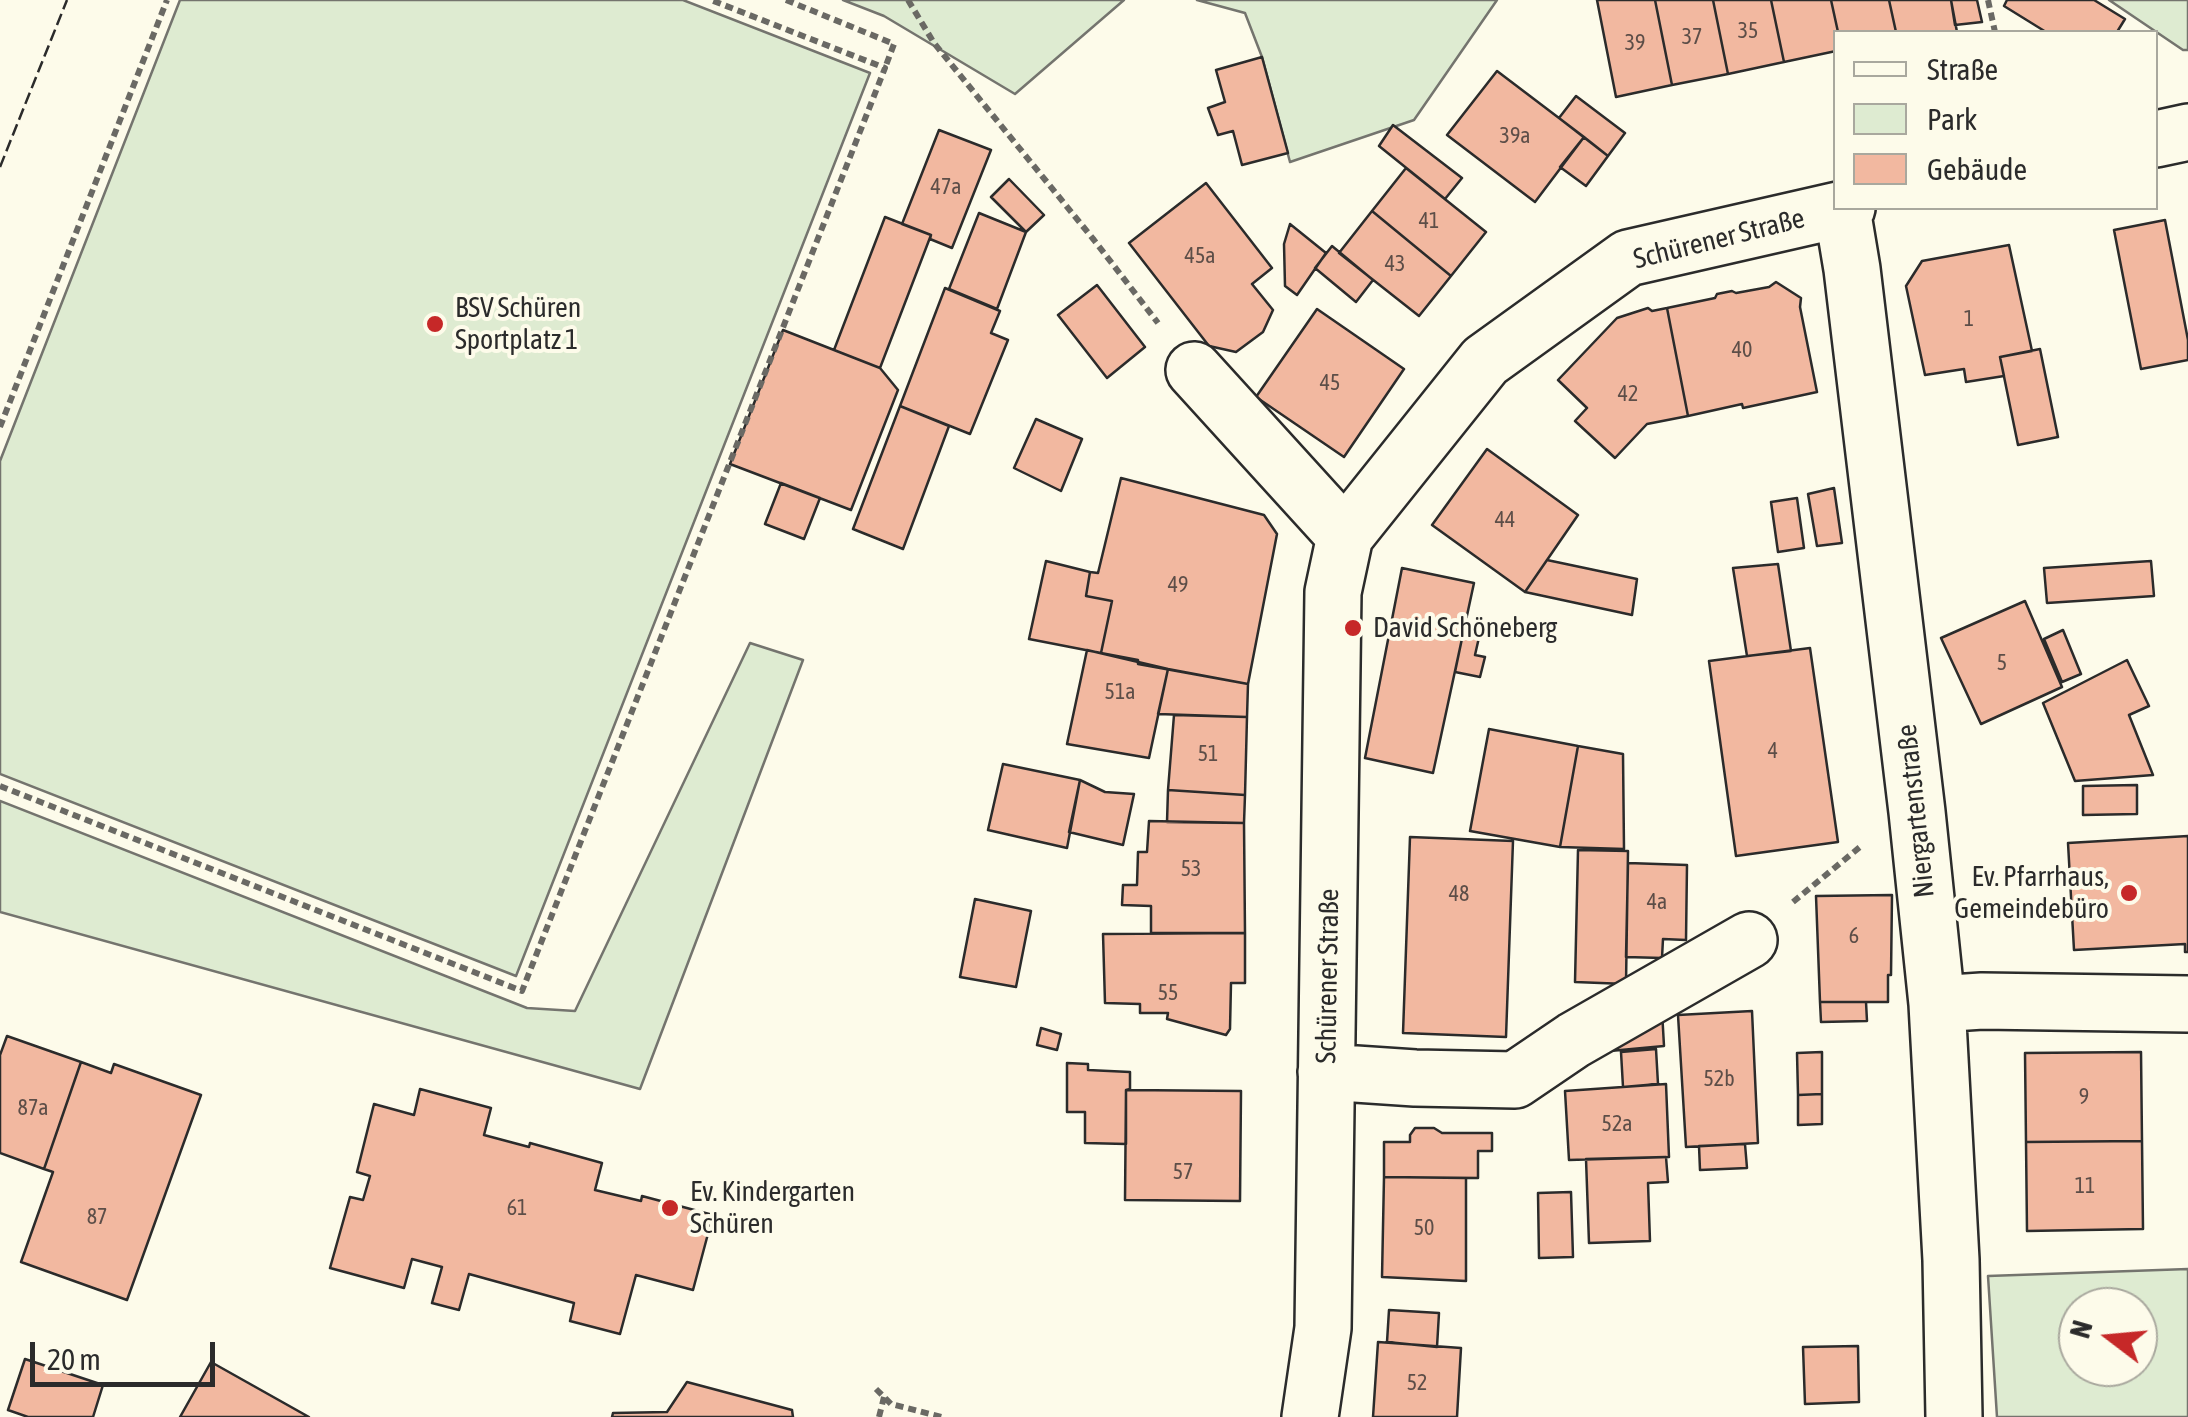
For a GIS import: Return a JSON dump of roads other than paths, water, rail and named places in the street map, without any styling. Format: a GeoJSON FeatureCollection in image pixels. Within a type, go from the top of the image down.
{"type":"FeatureCollection","features":[{"type":"Feature","properties":{"kind":"street"},"geometry":{"type":"LineString","coordinates":[[2158,139],[2188,132]]}},
{"type":"Feature","properties":{"kind":"street","name":"Schürener Straße"},"geometry":{"type":"LineString","coordinates":[[1310,1417],[1324,1328],[1333,592],[1345,536],[1485,361],[1628,258],[1835,210]]}},
{"type":"Feature","properties":{"kind":"street","name":"Niergartenstraße"},"geometry":{"type":"LineString","coordinates":[[1844,210],[1937,1004],[1954,1417]]}},
{"type":"Feature","properties":{"kind":"street"},"geometry":{"type":"LineString","coordinates":[[1194,370],[1345,536]]}},
{"type":"Feature","properties":{"kind":"street"},"geometry":{"type":"LineString","coordinates":[[1326,1072],[1515,1080],[1574,1040],[1748,940]]}},
{"type":"Feature","properties":{"kind":"street"},"geometry":{"type":"LineString","coordinates":[[1937,1004],[2188,1004]]}},
{"type":"Feature","properties":{"kind":"place","name":"BSV Schüren Sportplatz 1"},"geometry":{"type":"Point","coordinates":[435,324]}},
{"type":"Feature","properties":{"kind":"place","name":"David Schöneberg"},"geometry":{"type":"Point","coordinates":[1353,628]}},
{"type":"Feature","properties":{"kind":"place","name":"Ev. Pfarrhaus, Gemeindebüro"},"geometry":{"type":"Point","coordinates":[2129,893]}},
{"type":"Feature","properties":{"kind":"place","name":"Ev. Kindergarten Schüren"},"geometry":{"type":"Point","coordinates":[670,1208]}}]}
